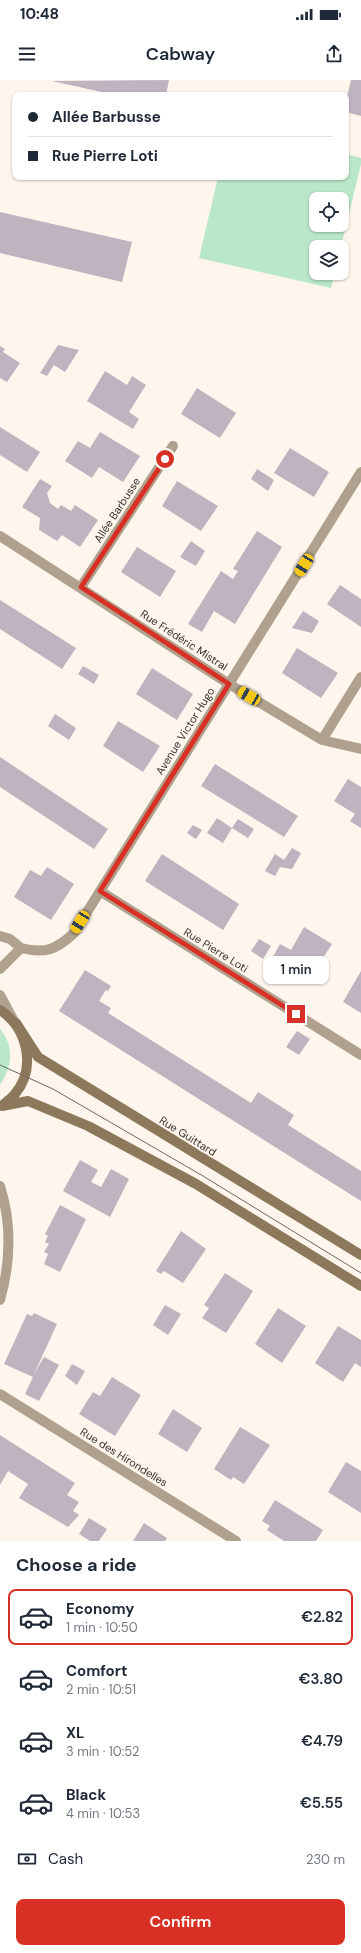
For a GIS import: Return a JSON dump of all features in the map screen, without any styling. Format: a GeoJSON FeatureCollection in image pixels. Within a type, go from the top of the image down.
{"type":"FeatureCollection","features":[{"type":"Feature","properties":{"kind":"main road"},"geometry":{"type":"LineString","coordinates":[[0,1010],[16,1023],[24,1039],[28,1057],[25,1076],[16,1093],[1,1108]]}},
{"type":"Feature","properties":{"kind":"main road","name":"Rue Guittard"},"geometry":{"type":"LineString","coordinates":[[16,1023],[38,1057],[361,1255]]}},
{"type":"Feature","properties":{"kind":"main road"},"geometry":{"type":"LineString","coordinates":[[1,1108],[28,1101],[88,1126],[196,1184],[361,1286]]}},
{"type":"Feature","properties":{"kind":"street","name":"Allée Barbusse"},"geometry":{"type":"LineString","coordinates":[[81,587],[173,446]]}},
{"type":"Feature","properties":{"kind":"street","name":"Avenue Victor Hugo"},"geometry":{"type":"LineString","coordinates":[[0,936],[10,939],[21,948],[41,951],[52,949],[63,944],[74,933],[361,472]]}},
{"type":"Feature","properties":{"kind":"street","name":"Rue Frédéric Mistral"},"geometry":{"type":"LineString","coordinates":[[0,536],[229,684],[322,740],[361,749]]}},
{"type":"Feature","properties":{"kind":"street"},"geometry":{"type":"LineString","coordinates":[[322,740],[361,677]]}},
{"type":"Feature","properties":{"kind":"street","name":"Rue Pierre Loti"},"geometry":{"type":"LineString","coordinates":[[100,891],[361,1055]]}},
{"type":"Feature","properties":{"kind":"street"},"geometry":{"type":"LineString","coordinates":[[0,969],[21,948]]}},
{"type":"Feature","properties":{"kind":"street"},"geometry":{"type":"LineString","coordinates":[[0,995],[16,1023]]}},
{"type":"Feature","properties":{"kind":"street"},"geometry":{"type":"LineString","coordinates":[[0,1186],[9,1229],[8,1263],[0,1300]]}},
{"type":"Feature","properties":{"kind":"street","name":"Rue des Hirondelles"},"geometry":{"type":"LineString","coordinates":[[0,1394],[236,1541]]}},
{"type":"Feature","properties":{"kind":"green space"},"geometry":{"type":"Polygon","coordinates":[[[349,155],[361,158],[361,164],[349,214],[349,192],[309,192],[309,232],[345,232],[343,240],[309,240],[309,280],[333,280],[331,288],[199,258],[217,180],[349,180],[349,155]]]}},
{"type":"Feature","properties":{"kind":"green space"},"geometry":{"type":"Polygon","coordinates":[[[0,1029],[8,1043],[10,1057],[7,1071],[0,1085],[0,1029]]]}},
{"type":"Feature","properties":{"kind":"building"},"geometry":{"type":"Polygon","coordinates":[[[169,80],[167,92],[102,92],[52,81],[169,80]]]}},
{"type":"Feature","properties":{"kind":"building"},"geometry":{"type":"Polygon","coordinates":[[[351,80],[361,80],[361,116],[349,113],[348,92],[351,80]]]}},
{"type":"Feature","properties":{"kind":"building"},"geometry":{"type":"Polygon","coordinates":[[[0,212],[132,242],[122,282],[0,253],[0,212]]]}},
{"type":"Feature","properties":{"kind":"building"},"geometry":{"type":"Polygon","coordinates":[[[58,345],[79,350],[65,372],[54,365],[47,376],[40,373],[58,345]]]}},
{"type":"Feature","properties":{"kind":"building"},"geometry":{"type":"Polygon","coordinates":[[[0,346],[5,349],[3,352],[20,363],[7,382],[0,378],[0,346]]]}},
{"type":"Feature","properties":{"kind":"building"},"geometry":{"type":"Polygon","coordinates":[[[105,371],[127,385],[132,376],[146,385],[129,412],[139,419],[133,429],[87,401],[105,371]]]}},
{"type":"Feature","properties":{"kind":"building"},"geometry":{"type":"Polygon","coordinates":[[[197,388],[236,413],[220,438],[181,414],[197,388]]]}},
{"type":"Feature","properties":{"kind":"building"},"geometry":{"type":"Polygon","coordinates":[[[0,427],[40,452],[27,472],[0,455],[0,427]]]}},
{"type":"Feature","properties":{"kind":"building"},"geometry":{"type":"Polygon","coordinates":[[[100,432],[140,456],[123,482],[99,467],[92,478],[65,461],[78,441],[90,448],[100,432]]]}},
{"type":"Feature","properties":{"kind":"building"},"geometry":{"type":"Polygon","coordinates":[[[290,448],[329,472],[314,497],[274,473],[290,448]]]}},
{"type":"Feature","properties":{"kind":"building"},"geometry":{"type":"Polygon","coordinates":[[[257,469],[274,480],[268,491],[251,479],[257,469]]]}},
{"type":"Feature","properties":{"kind":"building"},"geometry":{"type":"Polygon","coordinates":[[[40,479],[52,486],[47,493],[50,503],[58,509],[61,505],[71,511],[75,505],[98,520],[80,547],[62,535],[57,541],[39,530],[40,518],[22,507],[40,479]]]}},
{"type":"Feature","properties":{"kind":"building"},"geometry":{"type":"Polygon","coordinates":[[[177,481],[218,506],[201,531],[162,506],[177,481]]]}},
{"type":"Feature","properties":{"kind":"building"},"geometry":{"type":"Polygon","coordinates":[[[257,531],[282,547],[235,624],[214,611],[202,632],[188,624],[221,571],[233,579],[238,571],[233,569],[257,531]]]}},
{"type":"Feature","properties":{"kind":"building"},"geometry":{"type":"Polygon","coordinates":[[[191,541],[205,551],[196,566],[180,557],[191,541]]]}},
{"type":"Feature","properties":{"kind":"building"},"geometry":{"type":"Polygon","coordinates":[[[137,547],[176,571],[160,597],[121,572],[137,547]]]}},
{"type":"Feature","properties":{"kind":"building"},"geometry":{"type":"Polygon","coordinates":[[[340,585],[361,599],[361,627],[327,604],[340,585]]]}},
{"type":"Feature","properties":{"kind":"building"},"geometry":{"type":"Polygon","coordinates":[[[0,600],[76,648],[62,669],[0,629],[0,600]]]}},
{"type":"Feature","properties":{"kind":"building"},"geometry":{"type":"Polygon","coordinates":[[[303,611],[319,621],[312,633],[292,628],[303,611]]]}},
{"type":"Feature","properties":{"kind":"building"},"geometry":{"type":"Polygon","coordinates":[[[297,648],[338,673],[321,698],[282,673],[297,648]]]}},
{"type":"Feature","properties":{"kind":"building"},"geometry":{"type":"Polygon","coordinates":[[[83,666],[99,675],[94,684],[78,674],[83,666]]]}},
{"type":"Feature","properties":{"kind":"building"},"geometry":{"type":"Polygon","coordinates":[[[152,668],[193,694],[177,720],[136,694],[152,668]]]}},
{"type":"Feature","properties":{"kind":"building"},"geometry":{"type":"Polygon","coordinates":[[[55,714],[76,728],[69,740],[48,726],[55,714]]]}},
{"type":"Feature","properties":{"kind":"building"},"geometry":{"type":"Polygon","coordinates":[[[118,721],[160,746],[143,772],[103,746],[118,721]]]}},
{"type":"Feature","properties":{"kind":"building"},"geometry":{"type":"Polygon","coordinates":[[[0,757],[108,829],[94,849],[0,787],[0,757]]]}},
{"type":"Feature","properties":{"kind":"building"},"geometry":{"type":"Polygon","coordinates":[[[215,764],[298,816],[284,837],[201,786],[215,764]]]}},
{"type":"Feature","properties":{"kind":"building"},"geometry":{"type":"Polygon","coordinates":[[[348,779],[361,787],[361,828],[350,821],[355,814],[334,801],[348,779]]]}},
{"type":"Feature","properties":{"kind":"building"},"geometry":{"type":"Polygon","coordinates":[[[217,818],[232,828],[223,843],[207,833],[217,818]]]}},
{"type":"Feature","properties":{"kind":"building"},"geometry":{"type":"Polygon","coordinates":[[[238,819],[254,829],[248,838],[232,828],[238,819]]]}},
{"type":"Feature","properties":{"kind":"building"},"geometry":{"type":"Polygon","coordinates":[[[193,825],[202,830],[196,839],[187,833],[193,825]]]}},
{"type":"Feature","properties":{"kind":"building"},"geometry":{"type":"Polygon","coordinates":[[[292,848],[301,853],[292,869],[280,867],[275,876],[265,871],[275,854],[284,860],[292,848]]]}},
{"type":"Feature","properties":{"kind":"building"},"geometry":{"type":"Polygon","coordinates":[[[162,854],[239,904],[223,930],[145,881],[162,854]]]}},
{"type":"Feature","properties":{"kind":"building"},"geometry":{"type":"Polygon","coordinates":[[[47,867],[74,884],[51,920],[14,897],[30,870],[41,876],[47,867]]]}},
{"type":"Feature","properties":{"kind":"building"},"geometry":{"type":"Polygon","coordinates":[[[304,927],[332,944],[309,980],[282,963],[278,970],[269,964],[280,944],[291,950],[304,927]]]}},
{"type":"Feature","properties":{"kind":"building"},"geometry":{"type":"Polygon","coordinates":[[[259,939],[271,946],[263,959],[251,951],[259,939]]]}},
{"type":"Feature","properties":{"kind":"building"},"geometry":{"type":"Polygon","coordinates":[[[85,970],[111,986],[108,991],[106,990],[99,1001],[111,1008],[108,1013],[251,1103],[258,1092],[294,1115],[288,1125],[361,1171],[361,1201],[59,1011],[85,970]]]}},
{"type":"Feature","properties":{"kind":"building"},"geometry":{"type":"Polygon","coordinates":[[[361,971],[361,1013],[343,1002],[361,971]]]}},
{"type":"Feature","properties":{"kind":"building"},"geometry":{"type":"Polygon","coordinates":[[[297,1031],[310,1039],[299,1055],[286,1047],[297,1031]]]}},
{"type":"Feature","properties":{"kind":"building"},"geometry":{"type":"Polygon","coordinates":[[[80,1160],[98,1170],[91,1182],[101,1187],[111,1169],[129,1179],[110,1217],[63,1191],[80,1160]]]}},
{"type":"Feature","properties":{"kind":"building"},"geometry":{"type":"Polygon","coordinates":[[[60,1205],[86,1219],[60,1272],[44,1264],[48,1254],[44,1252],[49,1244],[45,1242],[48,1236],[45,1234],[60,1205]]]}},
{"type":"Feature","properties":{"kind":"building"},"geometry":{"type":"Polygon","coordinates":[[[181,1231],[206,1249],[183,1283],[164,1271],[161,1274],[156,1271],[181,1231]]]}},
{"type":"Feature","properties":{"kind":"building"},"geometry":{"type":"Polygon","coordinates":[[[225,1273],[253,1291],[226,1333],[202,1318],[209,1308],[204,1305],[225,1273]]]}},
{"type":"Feature","properties":{"kind":"building"},"geometry":{"type":"Polygon","coordinates":[[[165,1305],[181,1314],[168,1335],[153,1325],[165,1305]]]}},
{"type":"Feature","properties":{"kind":"building"},"geometry":{"type":"Polygon","coordinates":[[[278,1308],[306,1326],[282,1363],[255,1344],[278,1308]]]}},
{"type":"Feature","properties":{"kind":"building"},"geometry":{"type":"Polygon","coordinates":[[[34,1313],[57,1324],[34,1374],[44,1357],[59,1365],[39,1401],[25,1394],[33,1377],[4,1364],[27,1314],[32,1316],[34,1313]]]}},
{"type":"Feature","properties":{"kind":"building"},"geometry":{"type":"Polygon","coordinates":[[[338,1326],[361,1340],[361,1367],[355,1363],[343,1382],[315,1363],[338,1326]]]}},
{"type":"Feature","properties":{"kind":"building"},"geometry":{"type":"Polygon","coordinates":[[[72,1364],[85,1371],[77,1385],[65,1376],[72,1364]]]}},
{"type":"Feature","properties":{"kind":"building"},"geometry":{"type":"Polygon","coordinates":[[[112,1377],[141,1395],[115,1436],[79,1414],[93,1392],[100,1396],[112,1377]]]}},
{"type":"Feature","properties":{"kind":"building"},"geometry":{"type":"Polygon","coordinates":[[[173,1409],[202,1428],[187,1452],[158,1434],[173,1409]]]}},
{"type":"Feature","properties":{"kind":"building"},"geometry":{"type":"Polygon","coordinates":[[[240,1427],[270,1445],[244,1484],[233,1477],[231,1480],[214,1469],[240,1427]]]}},
{"type":"Feature","properties":{"kind":"building"},"geometry":{"type":"Polygon","coordinates":[[[0,1435],[75,1483],[67,1495],[79,1502],[73,1511],[79,1515],[68,1527],[19,1498],[28,1484],[8,1471],[0,1485],[0,1435]]]}},
{"type":"Feature","properties":{"kind":"building"},"geometry":{"type":"Polygon","coordinates":[[[346,1462],[361,1471],[361,1513],[328,1492],[346,1462]]]}},
{"type":"Feature","properties":{"kind":"building"},"geometry":{"type":"Polygon","coordinates":[[[275,1500],[323,1530],[316,1541],[284,1541],[267,1530],[270,1526],[262,1521],[275,1500]]]}},
{"type":"Feature","properties":{"kind":"building"},"geometry":{"type":"Polygon","coordinates":[[[89,1518],[107,1529],[99,1541],[90,1541],[79,1534],[89,1518]]]}},
{"type":"Feature","properties":{"kind":"building"},"geometry":{"type":"Polygon","coordinates":[[[144,1523],[167,1538],[165,1541],[133,1541],[144,1523]]]}},
{"type":"Feature","properties":{"kind":"tram line"},"geometry":{"type":"LineString","coordinates":[[0,1065],[53,1089],[203,1176],[361,1273]]}},
{"type":"Feature","properties":{"kind":"route"},"geometry":{"type":"LineString","coordinates":[[165,459],[81,587],[229,684],[100,891],[296,1014]]}}]}
